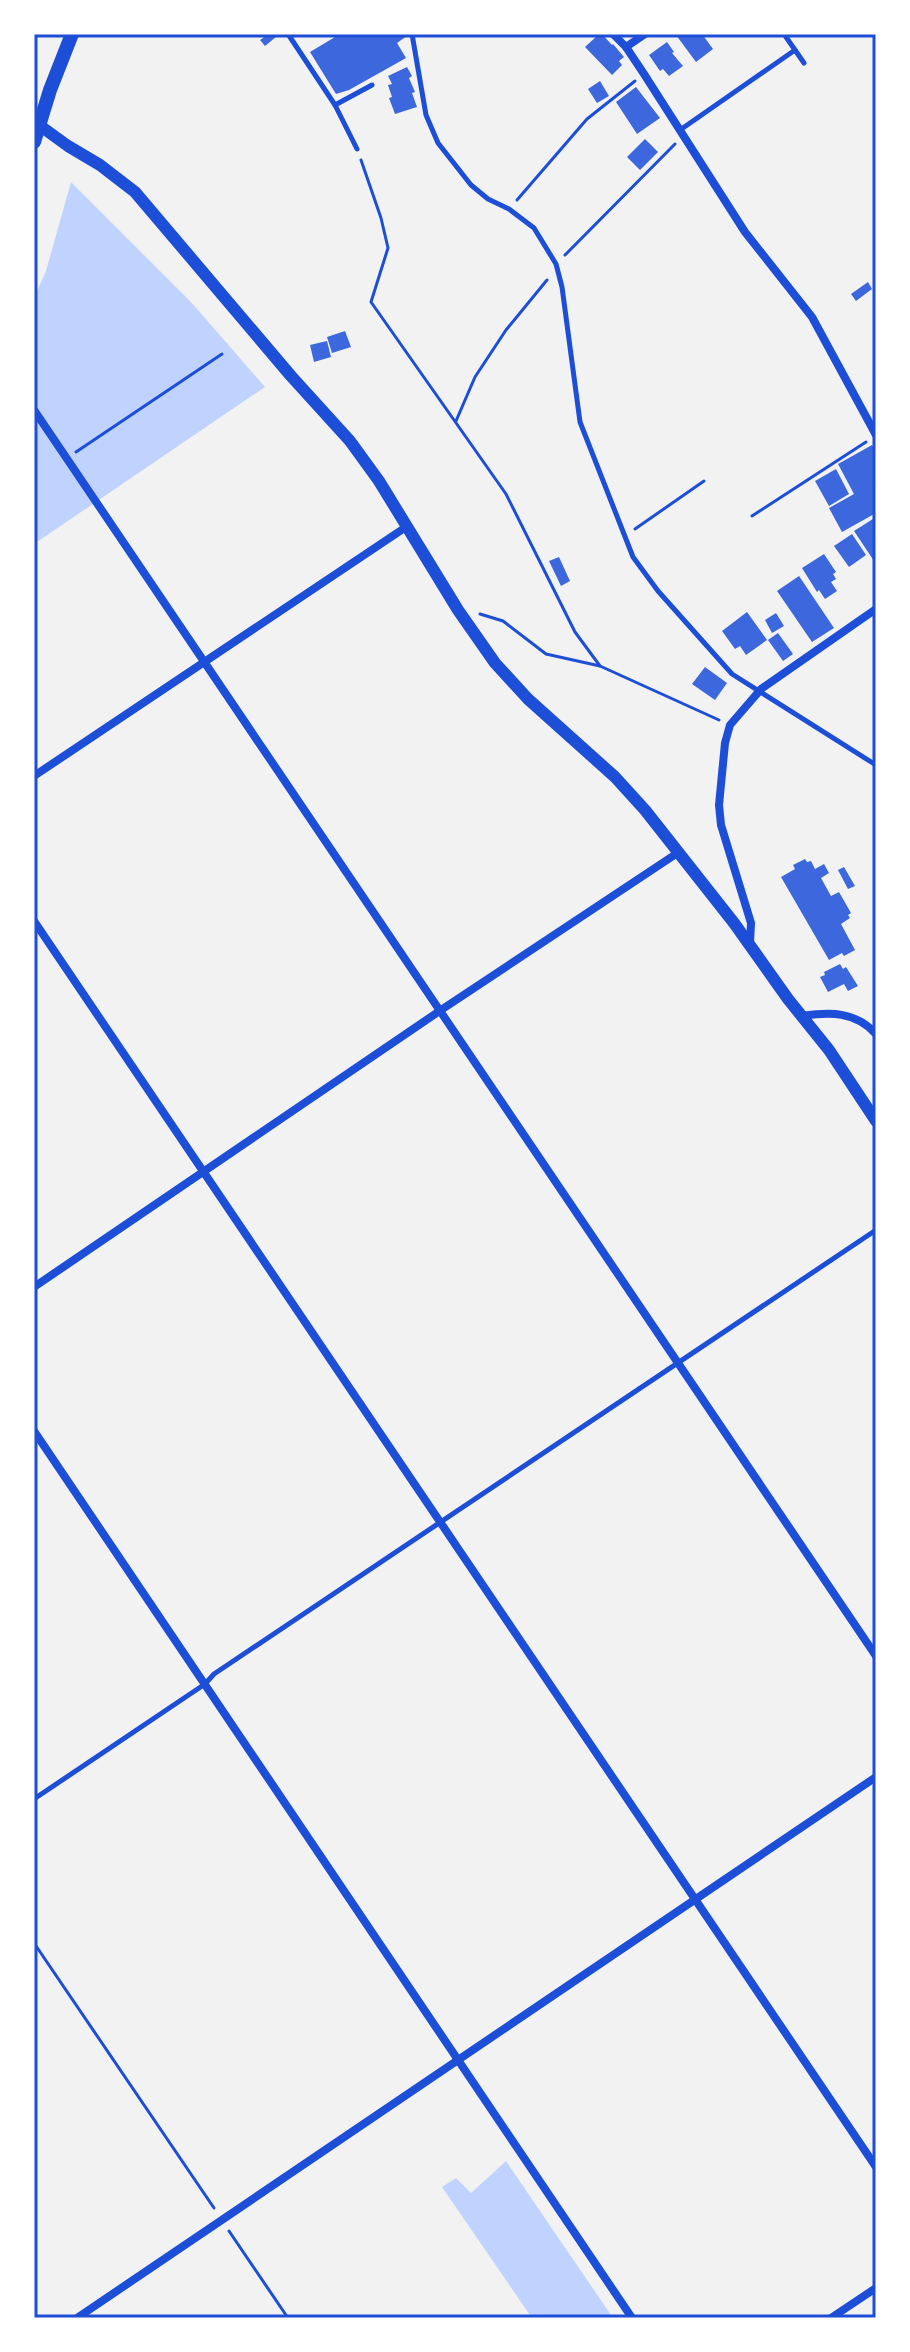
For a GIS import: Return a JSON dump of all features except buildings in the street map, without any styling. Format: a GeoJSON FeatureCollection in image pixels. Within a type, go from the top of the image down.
{"type":"FeatureCollection","features":[{"type":"Feature","properties":{"kind":"main road"},"geometry":{"type":"LineString","coordinates":[[34,142],[37,122],[72,34]]}},
{"type":"Feature","properties":{"kind":"street"},"geometry":{"type":"LineString","coordinates":[[613,34],[626,47],[745,232],[812,317],[876,435]]}},
{"type":"Feature","properties":{"kind":"street"},"geometry":{"type":"LineString","coordinates":[[626,47],[645,34]]}},
{"type":"Feature","properties":{"kind":"street"},"geometry":{"type":"LineString","coordinates":[[37,122],[135,192],[350,441],[379,481],[458,610],[514,686],[627,789],[679,852],[836,1060],[876,1121]]}},
{"type":"Feature","properties":{"kind":"street"},"geometry":{"type":"LineString","coordinates":[[34,410],[876,1656]]}},
{"type":"Feature","properties":{"kind":"street"},"geometry":{"type":"LineString","coordinates":[[34,776],[406,527]]}},
{"type":"Feature","properties":{"kind":"street"},"geometry":{"type":"LineString","coordinates":[[749,945],[751,923],[721,825],[719,805],[725,743],[730,725],[758,692],[876,609]]}},
{"type":"Feature","properties":{"kind":"street"},"geometry":{"type":"LineString","coordinates":[[34,1287],[679,852]]}},
{"type":"Feature","properties":{"kind":"street"},"geometry":{"type":"LineString","coordinates":[[34,921],[876,2167]]}},
{"type":"Feature","properties":{"kind":"street"},"geometry":{"type":"LineString","coordinates":[[802,1016],[831,1012],[845,1015],[858,1019],[876,1034]]}},
{"type":"Feature","properties":{"kind":"street"},"geometry":{"type":"LineString","coordinates":[[34,1431],[632,2318]]}},
{"type":"Feature","properties":{"kind":"street"},"geometry":{"type":"LineString","coordinates":[[77,2318],[876,1777]]}},
{"type":"Feature","properties":{"kind":"street"},"geometry":{"type":"LineString","coordinates":[[831,2318],[876,2288]]}},
{"type":"Feature","properties":{"kind":"lane"},"geometry":{"type":"LineString","coordinates":[[288,34],[335,105],[357,149]]}},
{"type":"Feature","properties":{"kind":"lane"},"geometry":{"type":"LineString","coordinates":[[412,34],[426,115],[438,143],[471,185],[534,228],[558,270],[580,422],[633,557],[721,665],[758,692],[876,765]]}},
{"type":"Feature","properties":{"kind":"lane"},"geometry":{"type":"LineString","coordinates":[[786,37],[804,63]]}},
{"type":"Feature","properties":{"kind":"lane"},"geometry":{"type":"LineString","coordinates":[[680,130],[795,50]]}},
{"type":"Feature","properties":{"kind":"lane"},"geometry":{"type":"LineString","coordinates":[[335,105],[372,85]]}},
{"type":"Feature","properties":{"kind":"lane"},"geometry":{"type":"LineString","coordinates":[[34,1799],[677,1361],[876,1230]]}},
{"type":"Feature","properties":{"kind":"path"},"geometry":{"type":"LineString","coordinates":[[509,209],[587,119],[644,74]]}},
{"type":"Feature","properties":{"kind":"path"},"geometry":{"type":"LineString","coordinates":[[357,149],[378,207],[388,248],[371,302],[506,494],[575,632],[600,666]]}},
{"type":"Feature","properties":{"kind":"path"},"geometry":{"type":"LineString","coordinates":[[67,458],[222,354]]}},
{"type":"Feature","properties":{"kind":"path"},"geometry":{"type":"LineString","coordinates":[[752,516],[876,435]]}},
{"type":"Feature","properties":{"kind":"path"},"geometry":{"type":"LineString","coordinates":[[624,537],[704,481]]}},
{"type":"Feature","properties":{"kind":"path"},"geometry":{"type":"LineString","coordinates":[[458,610],[489,615],[503,621],[546,654],[600,666],[730,725]]}},
{"type":"Feature","properties":{"kind":"path"},"geometry":{"type":"LineString","coordinates":[[34,1943],[288,2318]]}},
{"type":"Feature","properties":{"kind":"water"},"geometry":{"type":"Polygon","coordinates":[[[71,182],[191,302],[265,387],[34,544],[34,298],[46,271],[71,182]]]}},
{"type":"Feature","properties":{"kind":"water"},"geometry":{"type":"Polygon","coordinates":[[[506,2161],[613,2318],[532,2318],[442,2187],[456,2178],[471,2193],[506,2161]]]}}]}
